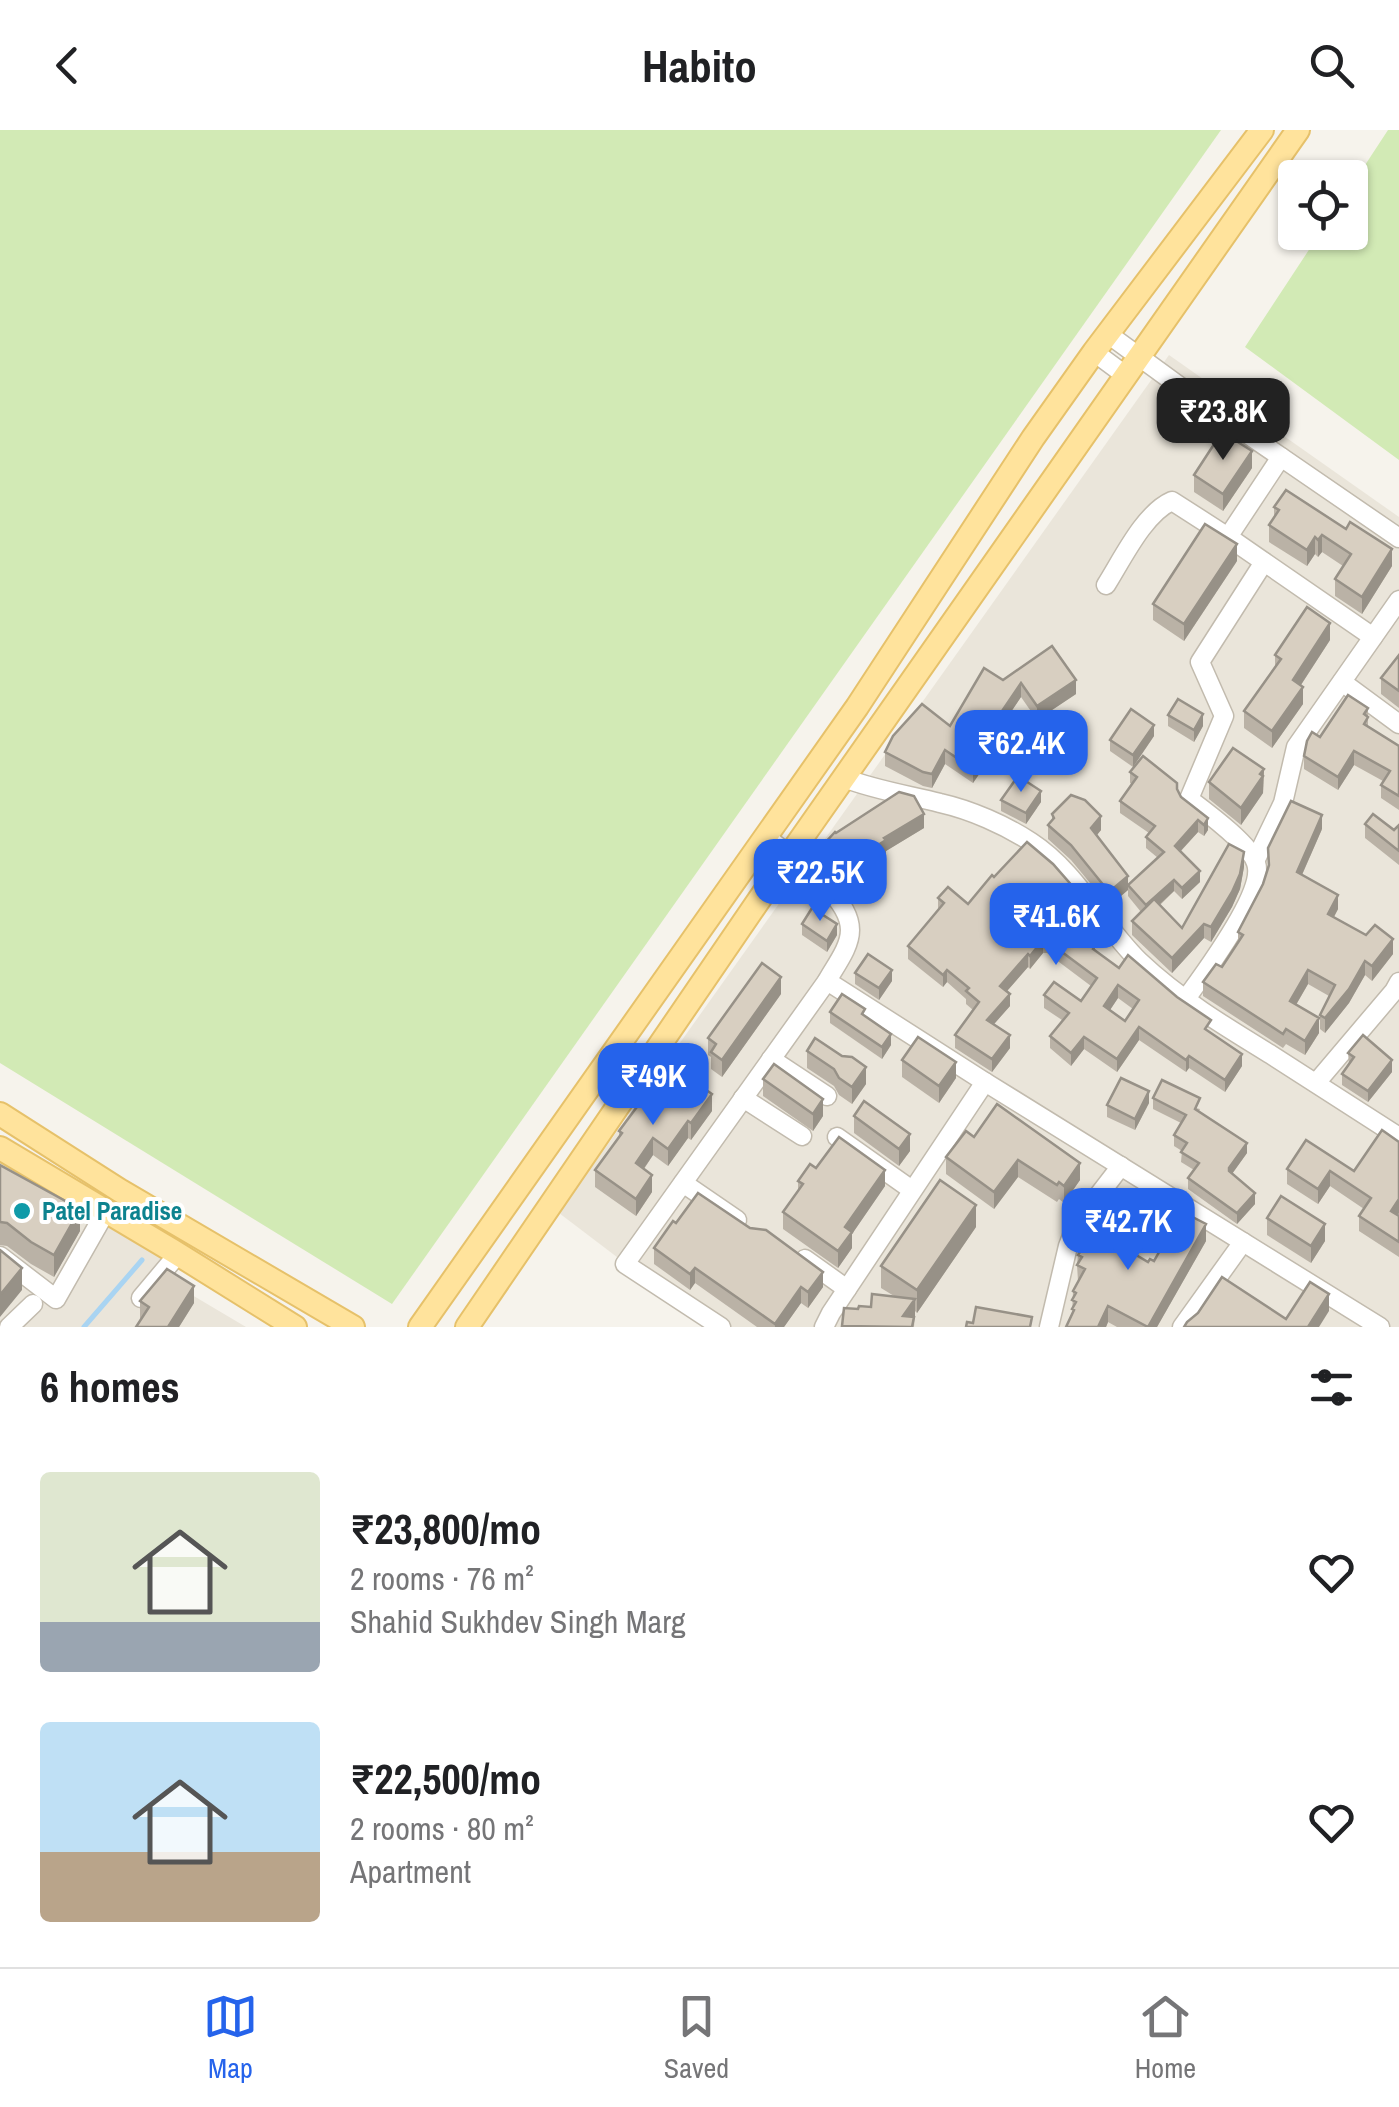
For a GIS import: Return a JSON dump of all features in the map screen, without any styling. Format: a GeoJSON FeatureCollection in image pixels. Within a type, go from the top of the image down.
{"type":"FeatureCollection","features":[{"type":"Feature","properties":{"kind":"main road"},"geometry":{"type":"LineString","coordinates":[[420,1327],[852,714],[1032,438],[1262,130]]}},
{"type":"Feature","properties":{"kind":"main road"},"geometry":{"type":"LineString","coordinates":[[467,1327],[789,856],[1298,130]]}},
{"type":"Feature","properties":{"kind":"main road"},"geometry":{"type":"LineString","coordinates":[[0,1114],[119,1190],[353,1327]]}},
{"type":"Feature","properties":{"kind":"main road"},"geometry":{"type":"LineString","coordinates":[[0,1148],[295,1327]]}},
{"type":"Feature","properties":{"kind":"street"},"geometry":{"type":"LineString","coordinates":[[1101,343],[1131,366],[1158,371],[1399,538]]}},
{"type":"Feature","properties":{"kind":"street"},"geometry":{"type":"LineString","coordinates":[[1228,537],[1281,457]]}},
{"type":"Feature","properties":{"kind":"street"},"geometry":{"type":"LineString","coordinates":[[1106,585],[1151,516],[1172,501],[1373,637]]}},
{"type":"Feature","properties":{"kind":"street"},"geometry":{"type":"LineString","coordinates":[[1256,860],[1222,824],[1189,799],[1224,716],[1200,662],[1264,562]]}},
{"type":"Feature","properties":{"kind":"street"},"geometry":{"type":"LineString","coordinates":[[942,577],[970,599]]}},
{"type":"Feature","properties":{"kind":"street"},"geometry":{"type":"LineString","coordinates":[[1185,1000],[1254,892],[1256,860],[1283,803],[1296,747],[1399,600]]}},
{"type":"Feature","properties":{"kind":"street"},"geometry":{"type":"LineString","coordinates":[[1342,682],[1399,724]]}},
{"type":"Feature","properties":{"kind":"street"},"geometry":{"type":"LineString","coordinates":[[852,714],[871,739]]}},
{"type":"Feature","properties":{"kind":"street"},"geometry":{"type":"LineString","coordinates":[[844,778],[946,804],[1031,842],[1062,868],[1139,960],[1185,1000],[1399,1137]]}},
{"type":"Feature","properties":{"kind":"street"},"geometry":{"type":"LineString","coordinates":[[721,1327],[625,1264],[771,1059],[800,1030],[844,952],[850,933],[847,914],[831,891],[766,837]]}},
{"type":"Feature","properties":{"kind":"street"},"geometry":{"type":"LineString","coordinates":[[827,981],[1380,1327]]}},
{"type":"Feature","properties":{"kind":"street"},"geometry":{"type":"LineString","coordinates":[[1316,1083],[1399,982]]}},
{"type":"Feature","properties":{"kind":"street"},"geometry":{"type":"LineString","coordinates":[[771,1059],[827,1096]]}},
{"type":"Feature","properties":{"kind":"street"},"geometry":{"type":"LineString","coordinates":[[824,1327],[985,1082]]}},
{"type":"Feature","properties":{"kind":"street"},"geometry":{"type":"LineString","coordinates":[[743,1098],[802,1136]]}},
{"type":"Feature","properties":{"kind":"street"},"geometry":{"type":"LineString","coordinates":[[837,1137],[912,1190]]}},
{"type":"Feature","properties":{"kind":"street"},"geometry":{"type":"LineString","coordinates":[[1049,1327],[1077,1224],[1121,1166]]}},
{"type":"Feature","properties":{"kind":"street"},"geometry":{"type":"LineString","coordinates":[[683,1183],[757,1234]]}},
{"type":"Feature","properties":{"kind":"street"},"geometry":{"type":"LineString","coordinates":[[0,1256],[56,1299],[106,1211]]}},
{"type":"Feature","properties":{"kind":"street"},"geometry":{"type":"LineString","coordinates":[[1182,1327],[1243,1242]]}},
{"type":"Feature","properties":{"kind":"street"},"geometry":{"type":"LineString","coordinates":[[141,1298],[171,1250]]}},
{"type":"Feature","properties":{"kind":"street"},"geometry":{"type":"LineString","coordinates":[[792,1250],[847,1288]]}},
{"type":"Feature","properties":{"kind":"street"},"geometry":{"type":"LineString","coordinates":[[10,1327],[33,1304]]}},
{"type":"Feature","properties":{"kind":"street"},"geometry":{"type":"LineString","coordinates":[[1340,1327],[1350,1308]]}},
{"type":"Feature","properties":{"kind":"shaded area"},"geometry":{"type":"Polygon","coordinates":[[[1169,355],[1399,517],[1399,1327],[709,1327],[559,1213],[1169,355]]]}},
{"type":"Feature","properties":{"kind":"shaded area"},"geometry":{"type":"Polygon","coordinates":[[[0,1156],[165,1256],[160,1276],[246,1327],[0,1327],[0,1156]]]}},
{"type":"Feature","properties":{"kind":"green space"},"geometry":{"type":"Polygon","coordinates":[[[0,130],[1221,130],[392,1304],[0,1063],[0,130]]]}},
{"type":"Feature","properties":{"kind":"green space"},"geometry":{"type":"Polygon","coordinates":[[[1388,130],[1399,130],[1399,460],[1245,347],[1309,250],[1368,250],[1368,161],[1388,130]]]}},
{"type":"Feature","properties":{"kind":"building"},"geometry":{"type":"Polygon","coordinates":[[[1222,432],[1252,451],[1223,494],[1194,475],[1222,432]]]}},
{"type":"Feature","properties":{"kind":"building"},"geometry":{"type":"Polygon","coordinates":[[[1286,490],[1346,529],[1350,522],[1392,549],[1362,597],[1335,579],[1351,554],[1322,535],[1318,540],[1315,537],[1307,550],[1269,525],[1279,510],[1274,507],[1286,490]]]}},
{"type":"Feature","properties":{"kind":"building"},"geometry":{"type":"Polygon","coordinates":[[[1205,524],[1237,544],[1184,624],[1153,604],[1205,524]]]}},
{"type":"Feature","properties":{"kind":"building"},"geometry":{"type":"Polygon","coordinates":[[[1307,607],[1330,623],[1293,680],[1303,687],[1272,731],[1244,711],[1281,659],[1275,655],[1307,607]]]}},
{"type":"Feature","properties":{"kind":"building"},"geometry":{"type":"Polygon","coordinates":[[[1052,646],[1076,680],[1037,706],[1021,683],[977,748],[984,753],[973,769],[945,750],[932,774],[885,752],[893,736],[922,704],[950,726],[984,668],[1003,680],[1052,646]]]}},
{"type":"Feature","properties":{"kind":"building"},"geometry":{"type":"Polygon","coordinates":[[[1399,655],[1399,691],[1381,678],[1399,655]]]}},
{"type":"Feature","properties":{"kind":"building"},"geometry":{"type":"Polygon","coordinates":[[[1348,695],[1368,708],[1364,724],[1399,746],[1399,796],[1381,785],[1390,771],[1354,751],[1338,777],[1304,756],[1312,732],[1320,737],[1348,695]]]}},
{"type":"Feature","properties":{"kind":"building"},"geometry":{"type":"Polygon","coordinates":[[[1178,699],[1203,714],[1194,730],[1168,715],[1178,699]]]}},
{"type":"Feature","properties":{"kind":"building"},"geometry":{"type":"Polygon","coordinates":[[[1131,709],[1154,725],[1133,755],[1110,740],[1131,709]]]}},
{"type":"Feature","properties":{"kind":"building"},"geometry":{"type":"Polygon","coordinates":[[[1233,748],[1264,769],[1241,808],[1209,782],[1233,748]]]}},
{"type":"Feature","properties":{"kind":"building"},"geometry":{"type":"Polygon","coordinates":[[[1143,756],[1177,783],[1181,797],[1208,818],[1204,825],[1198,820],[1175,846],[1200,871],[1182,888],[1174,880],[1146,905],[1128,885],[1164,852],[1146,837],[1155,826],[1120,801],[1137,777],[1130,772],[1143,756]]]}},
{"type":"Feature","properties":{"kind":"building"},"geometry":{"type":"Polygon","coordinates":[[[1018,776],[1041,791],[1026,813],[1001,800],[1018,776]]]}},
{"type":"Feature","properties":{"kind":"building"},"geometry":{"type":"Polygon","coordinates":[[[899,792],[914,796],[924,814],[884,838],[848,869],[823,845],[835,832],[899,792]]]}},
{"type":"Feature","properties":{"kind":"building"},"geometry":{"type":"Polygon","coordinates":[[[1071,795],[1085,800],[1101,816],[1091,828],[1128,876],[1109,892],[1071,845],[1048,825],[1054,818],[1052,814],[1071,795]]]}},
{"type":"Feature","properties":{"kind":"building"},"geometry":{"type":"Polygon","coordinates":[[[1291,801],[1322,815],[1297,872],[1338,895],[1328,914],[1366,935],[1375,925],[1393,939],[1372,966],[1365,961],[1325,1018],[1320,1015],[1335,985],[1308,970],[1290,1001],[1319,1018],[1305,1041],[1286,1029],[1283,1034],[1203,982],[1216,964],[1222,967],[1243,935],[1238,932],[1269,865],[1268,848],[1291,801]]]}},
{"type":"Feature","properties":{"kind":"building"},"geometry":{"type":"Polygon","coordinates":[[[1373,814],[1394,830],[1399,825],[1399,851],[1365,824],[1373,814]]]}},
{"type":"Feature","properties":{"kind":"building"},"geometry":{"type":"Polygon","coordinates":[[[1027,842],[1053,864],[1074,888],[1066,896],[1077,907],[1067,918],[1098,941],[1093,949],[1119,968],[1128,955],[1211,1020],[1205,1029],[1242,1054],[1225,1080],[1189,1056],[1186,1060],[1139,1027],[1117,1059],[1084,1037],[1071,1053],[1050,1036],[1069,1013],[1044,995],[1054,982],[1081,1001],[1097,978],[1043,940],[1000,986],[1010,994],[987,1020],[1010,1035],[992,1059],[955,1035],[979,1002],[947,970],[943,975],[908,946],[944,903],[938,898],[948,887],[968,904],[1027,842]],[[1118,985],[1104,1006],[1125,1021],[1139,1000],[1118,985]]]}},
{"type":"Feature","properties":{"kind":"building"},"geometry":{"type":"Polygon","coordinates":[[[1229,844],[1244,852],[1232,892],[1211,927],[1204,924],[1172,958],[1132,921],[1154,899],[1182,928],[1229,844]]]}},
{"type":"Feature","properties":{"kind":"building"},"geometry":{"type":"Polygon","coordinates":[[[812,908],[837,924],[827,941],[802,924],[812,908]]]}},
{"type":"Feature","properties":{"kind":"building"},"geometry":{"type":"Polygon","coordinates":[[[868,954],[892,970],[879,988],[855,973],[868,954]]]}},
{"type":"Feature","properties":{"kind":"building"},"geometry":{"type":"Polygon","coordinates":[[[762,963],[781,977],[722,1060],[711,1052],[716,1044],[708,1038],[762,963]]]}},
{"type":"Feature","properties":{"kind":"building"},"geometry":{"type":"Polygon","coordinates":[[[842,994],[891,1034],[882,1047],[830,1012],[842,994]]]}},
{"type":"Feature","properties":{"kind":"building"},"geometry":{"type":"Polygon","coordinates":[[[1363,1035],[1392,1060],[1368,1091],[1342,1074],[1354,1057],[1348,1053],[1363,1035]]]}},
{"type":"Feature","properties":{"kind":"building"},"geometry":{"type":"Polygon","coordinates":[[[918,1037],[956,1062],[939,1086],[902,1060],[918,1037]]]}},
{"type":"Feature","properties":{"kind":"building"},"geometry":{"type":"Polygon","coordinates":[[[815,1038],[866,1067],[852,1087],[807,1051],[815,1038]]]}},
{"type":"Feature","properties":{"kind":"building"},"geometry":{"type":"Polygon","coordinates":[[[669,1064],[712,1094],[668,1149],[653,1138],[636,1163],[652,1175],[636,1199],[595,1170],[669,1064]]]}},
{"type":"Feature","properties":{"kind":"building"},"geometry":{"type":"Polygon","coordinates":[[[774,1064],[823,1099],[813,1114],[763,1079],[774,1064]]]}},
{"type":"Feature","properties":{"kind":"building"},"geometry":{"type":"Polygon","coordinates":[[[1121,1078],[1149,1091],[1135,1119],[1107,1105],[1121,1078]]]}},
{"type":"Feature","properties":{"kind":"building"},"geometry":{"type":"Polygon","coordinates":[[[1162,1080],[1200,1098],[1195,1109],[1247,1143],[1229,1171],[1255,1193],[1237,1213],[1188,1178],[1199,1163],[1181,1152],[1187,1143],[1174,1135],[1186,1115],[1153,1098],[1162,1080]]]}},
{"type":"Feature","properties":{"kind":"building"},"geometry":{"type":"Polygon","coordinates":[[[864,1101],[910,1134],[899,1149],[854,1116],[864,1101]]]}},
{"type":"Feature","properties":{"kind":"building"},"geometry":{"type":"Polygon","coordinates":[[[997,1104],[1080,1163],[1064,1186],[1018,1160],[994,1192],[946,1157],[966,1131],[974,1137],[997,1104]]]}},
{"type":"Feature","properties":{"kind":"building"},"geometry":{"type":"Polygon","coordinates":[[[1382,1130],[1399,1142],[1399,1199],[1391,1211],[1399,1216],[1399,1242],[1359,1216],[1371,1198],[1330,1171],[1318,1189],[1287,1169],[1306,1140],[1354,1171],[1382,1130]]]}},
{"type":"Feature","properties":{"kind":"building"},"geometry":{"type":"Polygon","coordinates":[[[839,1137],[885,1170],[845,1227],[852,1232],[838,1251],[783,1212],[803,1184],[798,1181],[810,1164],[816,1168],[839,1137]]]}},
{"type":"Feature","properties":{"kind":"building"},"geometry":{"type":"Polygon","coordinates":[[[0,1165],[80,1209],[54,1255],[0,1222],[0,1165]]]}},
{"type":"Feature","properties":{"kind":"building"},"geometry":{"type":"Polygon","coordinates":[[[940,1180],[976,1205],[917,1290],[881,1266],[940,1180]]]}},
{"type":"Feature","properties":{"kind":"building"},"geometry":{"type":"Polygon","coordinates":[[[698,1193],[750,1228],[766,1230],[823,1272],[808,1292],[801,1287],[775,1324],[695,1268],[690,1274],[654,1248],[698,1193]]]}},
{"type":"Feature","properties":{"kind":"building"},"geometry":{"type":"Polygon","coordinates":[[[1281,1196],[1325,1224],[1311,1246],[1267,1218],[1281,1196]]]}},
{"type":"Feature","properties":{"kind":"building"},"geometry":{"type":"Polygon","coordinates":[[[1181,1211],[1206,1224],[1148,1327],[1108,1306],[1098,1327],[1066,1327],[1076,1302],[1072,1300],[1076,1293],[1073,1291],[1085,1269],[1077,1265],[1082,1257],[1078,1255],[1082,1249],[1080,1234],[1089,1215],[1111,1228],[1106,1237],[1148,1262],[1154,1261],[1168,1236],[1164,1234],[1181,1211]]]}},
{"type":"Feature","properties":{"kind":"building"},"geometry":{"type":"Polygon","coordinates":[[[0,1250],[22,1268],[0,1295],[0,1250]]]}},
{"type":"Feature","properties":{"kind":"building"},"geometry":{"type":"Polygon","coordinates":[[[167,1269],[194,1286],[168,1327],[136,1327],[149,1307],[140,1301],[167,1269]]]}},
{"type":"Feature","properties":{"kind":"building"},"geometry":{"type":"Polygon","coordinates":[[[1222,1277],[1286,1319],[1310,1282],[1329,1294],[1308,1327],[1184,1327],[1222,1277]]]}},
{"type":"Feature","properties":{"kind":"building"},"geometry":{"type":"Polygon","coordinates":[[[872,1294],[915,1299],[903,1316],[914,1317],[912,1327],[842,1326],[844,1308],[871,1307],[872,1294]]]}},
{"type":"Feature","properties":{"kind":"building"},"geometry":{"type":"Polygon","coordinates":[[[976,1307],[1032,1317],[1030,1327],[966,1327],[967,1322],[973,1323],[976,1307]]]}},
{"type":"Feature","properties":{"kind":"waterway"},"geometry":{"type":"LineString","coordinates":[[84,1327],[142,1260]]}},
{"type":"Feature","properties":{"kind":"place","name":"Patel Paradise"},"geometry":{"type":"Point","coordinates":[22,1211]}}]}
